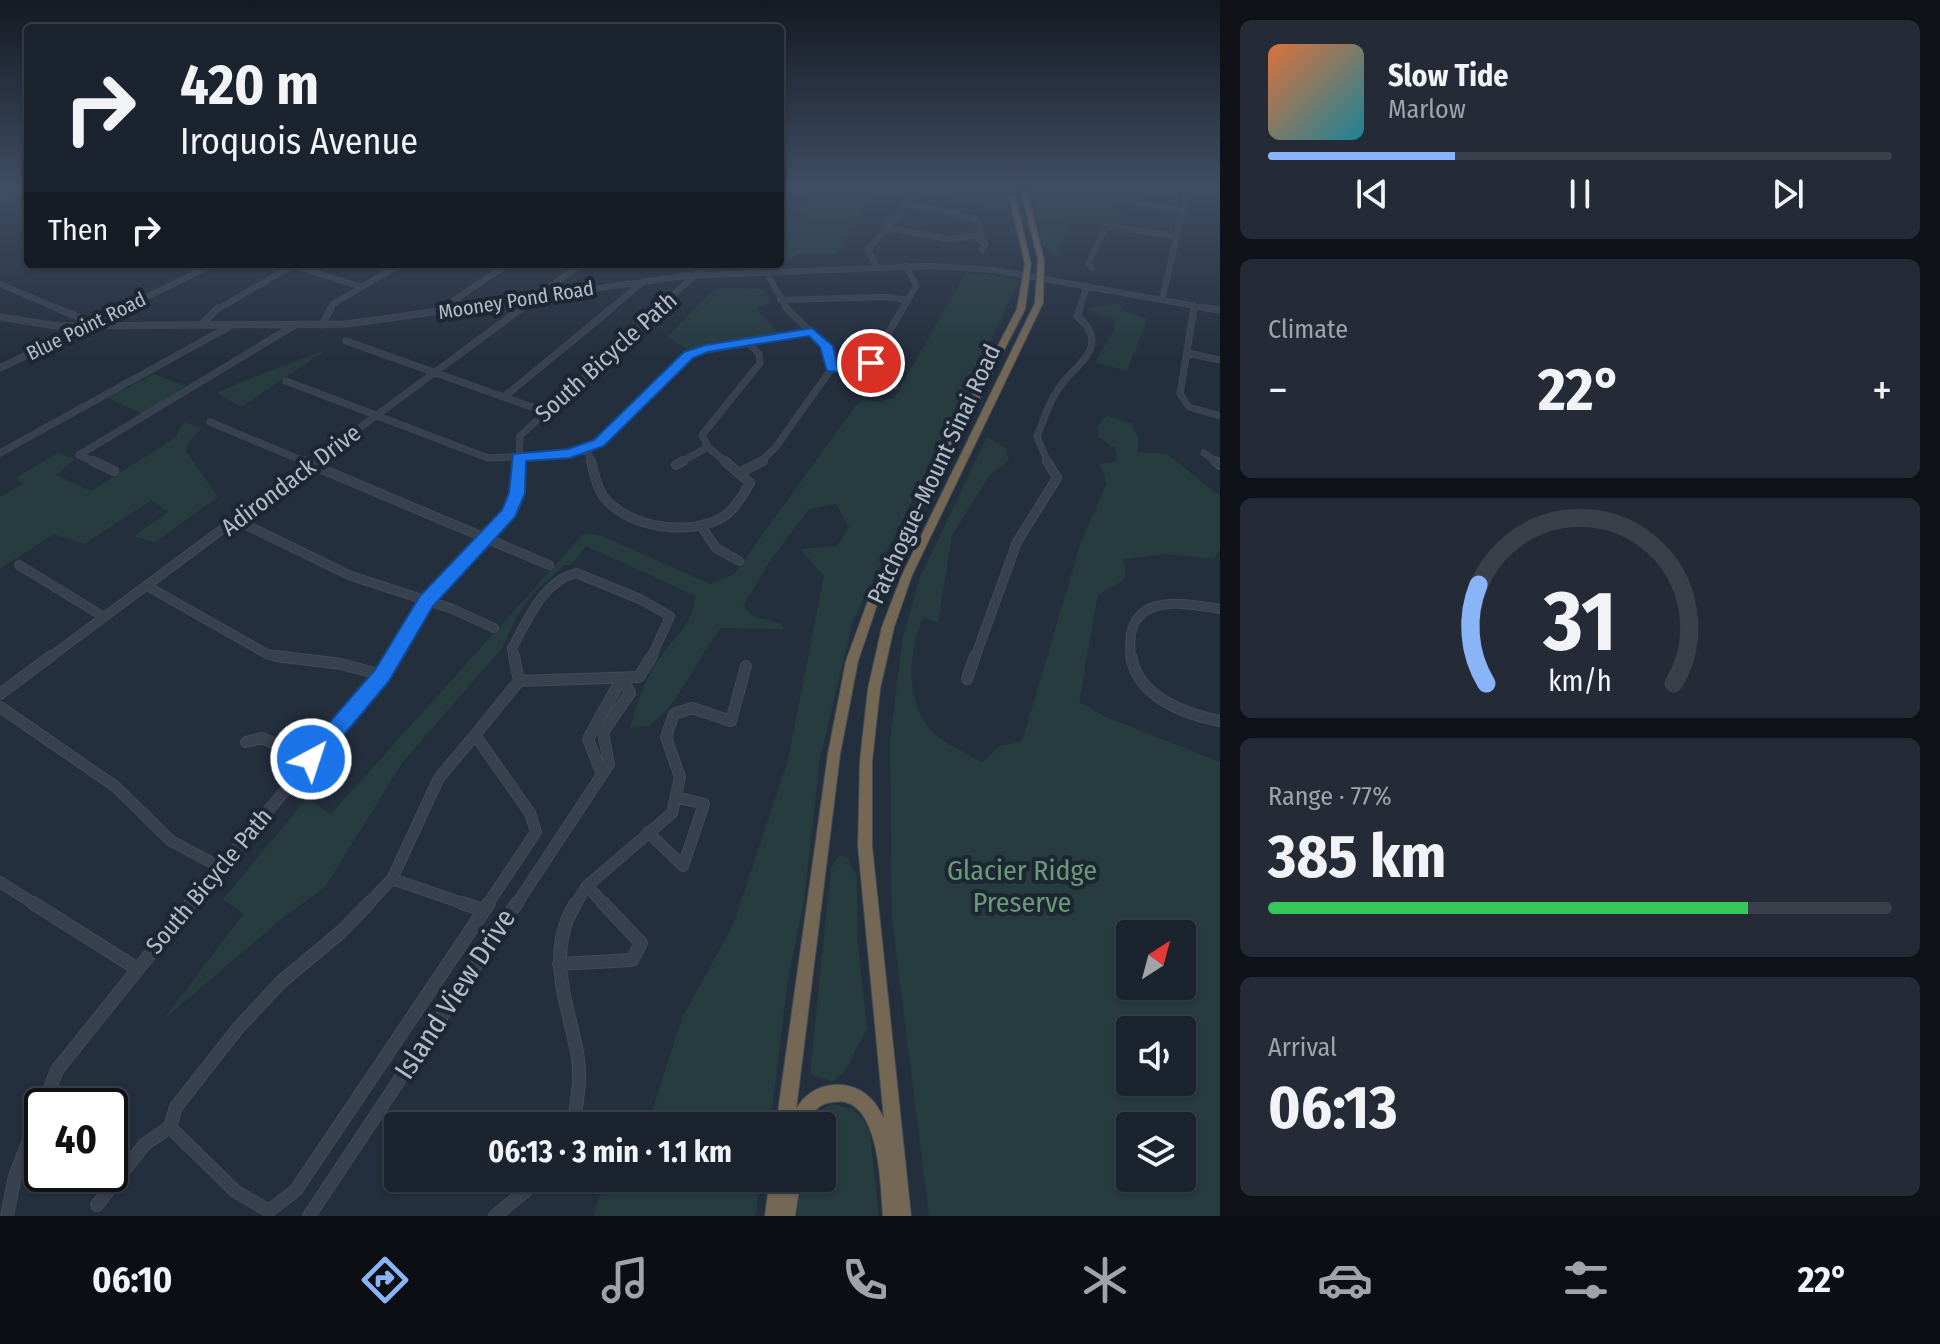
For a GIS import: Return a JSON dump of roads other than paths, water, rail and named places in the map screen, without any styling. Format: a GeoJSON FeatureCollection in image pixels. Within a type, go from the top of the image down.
{"type":"FeatureCollection","features":[{"type":"Feature","properties":{"kind":"highway","name":"Patchogue-Mount Sinai Road"},"geometry":{"type":"LineString","coordinates":[[787,1112],[834,754],[852,661],[878,587],[1018,317],[1028,276],[1024,244]]}},
{"type":"Feature","properties":{"kind":"highway","name":"Patchogue-Mount Sinai Road"},"geometry":{"type":"LineString","coordinates":[[902,1216],[865,846],[866,761],[874,689],[888,627],[907,575],[1034,318],[1043,278],[1035,244]]}},
{"type":"Feature","properties":{"kind":"highway"},"geometry":{"type":"LineString","coordinates":[[805,1112],[820,1096],[844,1094],[862,1103],[884,1139],[892,1216]]}},
{"type":"Feature","properties":{"kind":"highway"},"geometry":{"type":"LineString","coordinates":[[774,1216],[777,1192]]}},
{"type":"Feature","properties":{"kind":"highway"},"geometry":{"type":"LineString","coordinates":[[786,1216],[790,1192]]}},
{"type":"Feature","properties":{"kind":"street"},"geometry":{"type":"LineString","coordinates":[[873,244],[868,250],[877,267]]}},
{"type":"Feature","properties":{"kind":"street"},"geometry":{"type":"LineString","coordinates":[[982,250],[985,244]]}},
{"type":"Feature","properties":{"kind":"street"},"geometry":{"type":"LineString","coordinates":[[1092,268],[1088,264],[1096,244]]}},
{"type":"Feature","properties":{"kind":"street"},"geometry":{"type":"LineString","coordinates":[[1162,300],[1173,244]]}},
{"type":"Feature","properties":{"kind":"street","name":"Mooney Pond Road"},"geometry":{"type":"LineString","coordinates":[[0,317],[57,326],[322,325],[435,313],[696,269],[766,272],[906,266],[967,267],[1220,310]]}},
{"type":"Feature","properties":{"kind":"street"},"geometry":{"type":"LineString","coordinates":[[863,369],[871,363],[916,286],[906,266]]}},
{"type":"Feature","properties":{"kind":"street","name":"Blue Point Road"},"geometry":{"type":"LineString","coordinates":[[0,368],[206,268]]}},
{"type":"Feature","properties":{"kind":"street"},"geometry":{"type":"LineString","coordinates":[[202,324],[222,303],[287,268]]}},
{"type":"Feature","properties":{"kind":"street"},"geometry":{"type":"LineString","coordinates":[[302,268],[362,287]]}},
{"type":"Feature","properties":{"kind":"street"},"geometry":{"type":"LineString","coordinates":[[322,325],[333,304],[394,268]]}},
{"type":"Feature","properties":{"kind":"street"},"geometry":{"type":"LineString","coordinates":[[435,313],[502,268]]}},
{"type":"Feature","properties":{"kind":"street","name":"Adirondack Drive"},"geometry":{"type":"LineString","coordinates":[[0,694],[575,268]]}},
{"type":"Feature","properties":{"kind":"street","name":"South Bicycle Path"},"geometry":{"type":"LineString","coordinates":[[50,1088],[57,1070],[136,968],[382,675],[426,601],[515,503],[520,436],[696,269]]}},
{"type":"Feature","properties":{"kind":"street"},"geometry":{"type":"LineString","coordinates":[[766,272],[780,300],[826,346],[832,368]]}},
{"type":"Feature","properties":{"kind":"street"},"geometry":{"type":"LineString","coordinates":[[504,397],[645,280]]}},
{"type":"Feature","properties":{"kind":"street"},"geometry":{"type":"LineString","coordinates":[[0,284],[83,319]]}},
{"type":"Feature","properties":{"kind":"street"},"geometry":{"type":"LineString","coordinates":[[967,679],[1017,542],[1057,478],[1040,449],[1037,437],[1057,390],[1083,364],[1093,337],[1091,328],[1077,316],[1087,286]]}},
{"type":"Feature","properties":{"kind":"street"},"geometry":{"type":"LineString","coordinates":[[780,300],[885,297],[908,300]]}},
{"type":"Feature","properties":{"kind":"street"},"geometry":{"type":"LineString","coordinates":[[1194,305],[1181,399],[1197,411],[1220,416]]}},
{"type":"Feature","properties":{"kind":"street"},"geometry":{"type":"LineString","coordinates":[[105,317],[102,321],[112,325]]}},
{"type":"Feature","properties":{"kind":"street"},"geometry":{"type":"LineString","coordinates":[[0,453],[233,324]]}},
{"type":"Feature","properties":{"kind":"street"},"geometry":{"type":"LineString","coordinates":[[114,471],[79,455],[295,325]]}},
{"type":"Feature","properties":{"kind":"street"},"geometry":{"type":"LineString","coordinates":[[57,326],[69,331],[66,336]]}},
{"type":"Feature","properties":{"kind":"street"},"geometry":{"type":"LineString","coordinates":[[286,381],[488,458],[518,457],[587,450],[613,432],[688,355],[812,332]]}},
{"type":"Feature","properties":{"kind":"street"},"geometry":{"type":"LineString","coordinates":[[346,341],[546,412]]}},
{"type":"Feature","properties":{"kind":"street"},"geometry":{"type":"LineString","coordinates":[[587,450],[603,496],[616,508],[668,527],[701,526],[721,518],[741,498],[750,483],[741,472],[708,447],[703,439],[704,431],[760,363],[759,354],[748,342]]}},
{"type":"Feature","properties":{"kind":"street"},"geometry":{"type":"LineString","coordinates":[[1188,353],[1220,360]]}},
{"type":"Feature","properties":{"kind":"street"},"geometry":{"type":"LineString","coordinates":[[832,368],[863,369],[895,386]]}},
{"type":"Feature","properties":{"kind":"street"},"geometry":{"type":"LineString","coordinates":[[741,472],[762,462],[775,448],[832,368]]}},
{"type":"Feature","properties":{"kind":"street"},"geometry":{"type":"LineString","coordinates":[[210,422],[549,565]]}},
{"type":"Feature","properties":{"kind":"street"},"geometry":{"type":"LineString","coordinates":[[676,465],[708,447]]}},
{"type":"Feature","properties":{"kind":"street"},"geometry":{"type":"LineString","coordinates":[[1204,453],[1220,465]]}},
{"type":"Feature","properties":{"kind":"street"},"geometry":{"type":"LineString","coordinates":[[236,520],[351,576],[494,628]]}},
{"type":"Feature","properties":{"kind":"street"},"geometry":{"type":"LineString","coordinates":[[701,526],[716,548],[739,561]]}},
{"type":"Feature","properties":{"kind":"street"},"geometry":{"type":"LineString","coordinates":[[19,565],[104,617]]}},
{"type":"Feature","properties":{"kind":"street"},"geometry":{"type":"LineString","coordinates":[[97,1205],[145,1144],[170,1127],[176,1107],[239,1027],[281,982],[341,932],[392,879],[439,778],[519,681],[639,677],[656,650],[670,616],[640,599],[576,573],[566,574],[551,587],[512,648],[519,681]]}},
{"type":"Feature","properties":{"kind":"street"},"geometry":{"type":"LineString","coordinates":[[147,586],[267,654],[341,664],[382,675]]}},
{"type":"Feature","properties":{"kind":"street"},"geometry":{"type":"LineString","coordinates":[[1220,609],[1163,603],[1148,608],[1140,613],[1133,631],[1131,661],[1145,685],[1181,710],[1220,721]]}},
{"type":"Feature","properties":{"kind":"street"},"geometry":{"type":"LineString","coordinates":[[576,1112],[580,1093],[579,1067],[562,1001],[559,964],[566,921],[587,886],[672,813],[680,777],[666,737],[674,714],[692,708],[731,721],[746,666]]}},
{"type":"Feature","properties":{"kind":"street"},"geometry":{"type":"LineString","coordinates":[[622,678],[630,693],[603,732],[609,764],[601,772],[588,739],[622,678]]}},
{"type":"Feature","properties":{"kind":"street"},"geometry":{"type":"LineString","coordinates":[[0,707],[116,787],[171,841],[220,867]]}},
{"type":"Feature","properties":{"kind":"street"},"geometry":{"type":"LineString","coordinates":[[170,1127],[235,1191],[269,1211],[296,1190],[481,909],[536,832],[530,813],[474,734]]}},
{"type":"Feature","properties":{"kind":"street"},"geometry":{"type":"LineString","coordinates":[[246,742],[262,738],[311,759]]}},
{"type":"Feature","properties":{"kind":"street","name":"Island View Drive"},"geometry":{"type":"LineString","coordinates":[[309,1216],[601,772]]}},
{"type":"Feature","properties":{"kind":"street"},"geometry":{"type":"LineString","coordinates":[[648,832],[683,866],[704,804],[676,797]]}},
{"type":"Feature","properties":{"kind":"street"},"geometry":{"type":"LineString","coordinates":[[392,879],[481,909]]}},
{"type":"Feature","properties":{"kind":"street"},"geometry":{"type":"LineString","coordinates":[[0,882],[136,968]]}},
{"type":"Feature","properties":{"kind":"street"},"geometry":{"type":"LineString","coordinates":[[559,964],[632,960],[641,943],[587,886]]}},
{"type":"Feature","properties":{"kind":"street","name":"South Bicycle Path"},"geometry":{"type":"LineString","coordinates":[[7,1216],[15,1176],[24,1153]]}},
{"type":"Feature","properties":{"kind":"street"},"geometry":{"type":"LineString","coordinates":[[495,1216],[524,1192]]}},
{"type":"Feature","properties":{"kind":"park label","name":"Glacier Ridge Preserve"},"geometry":{"type":"Point","coordinates":[1022,886]}}]}
